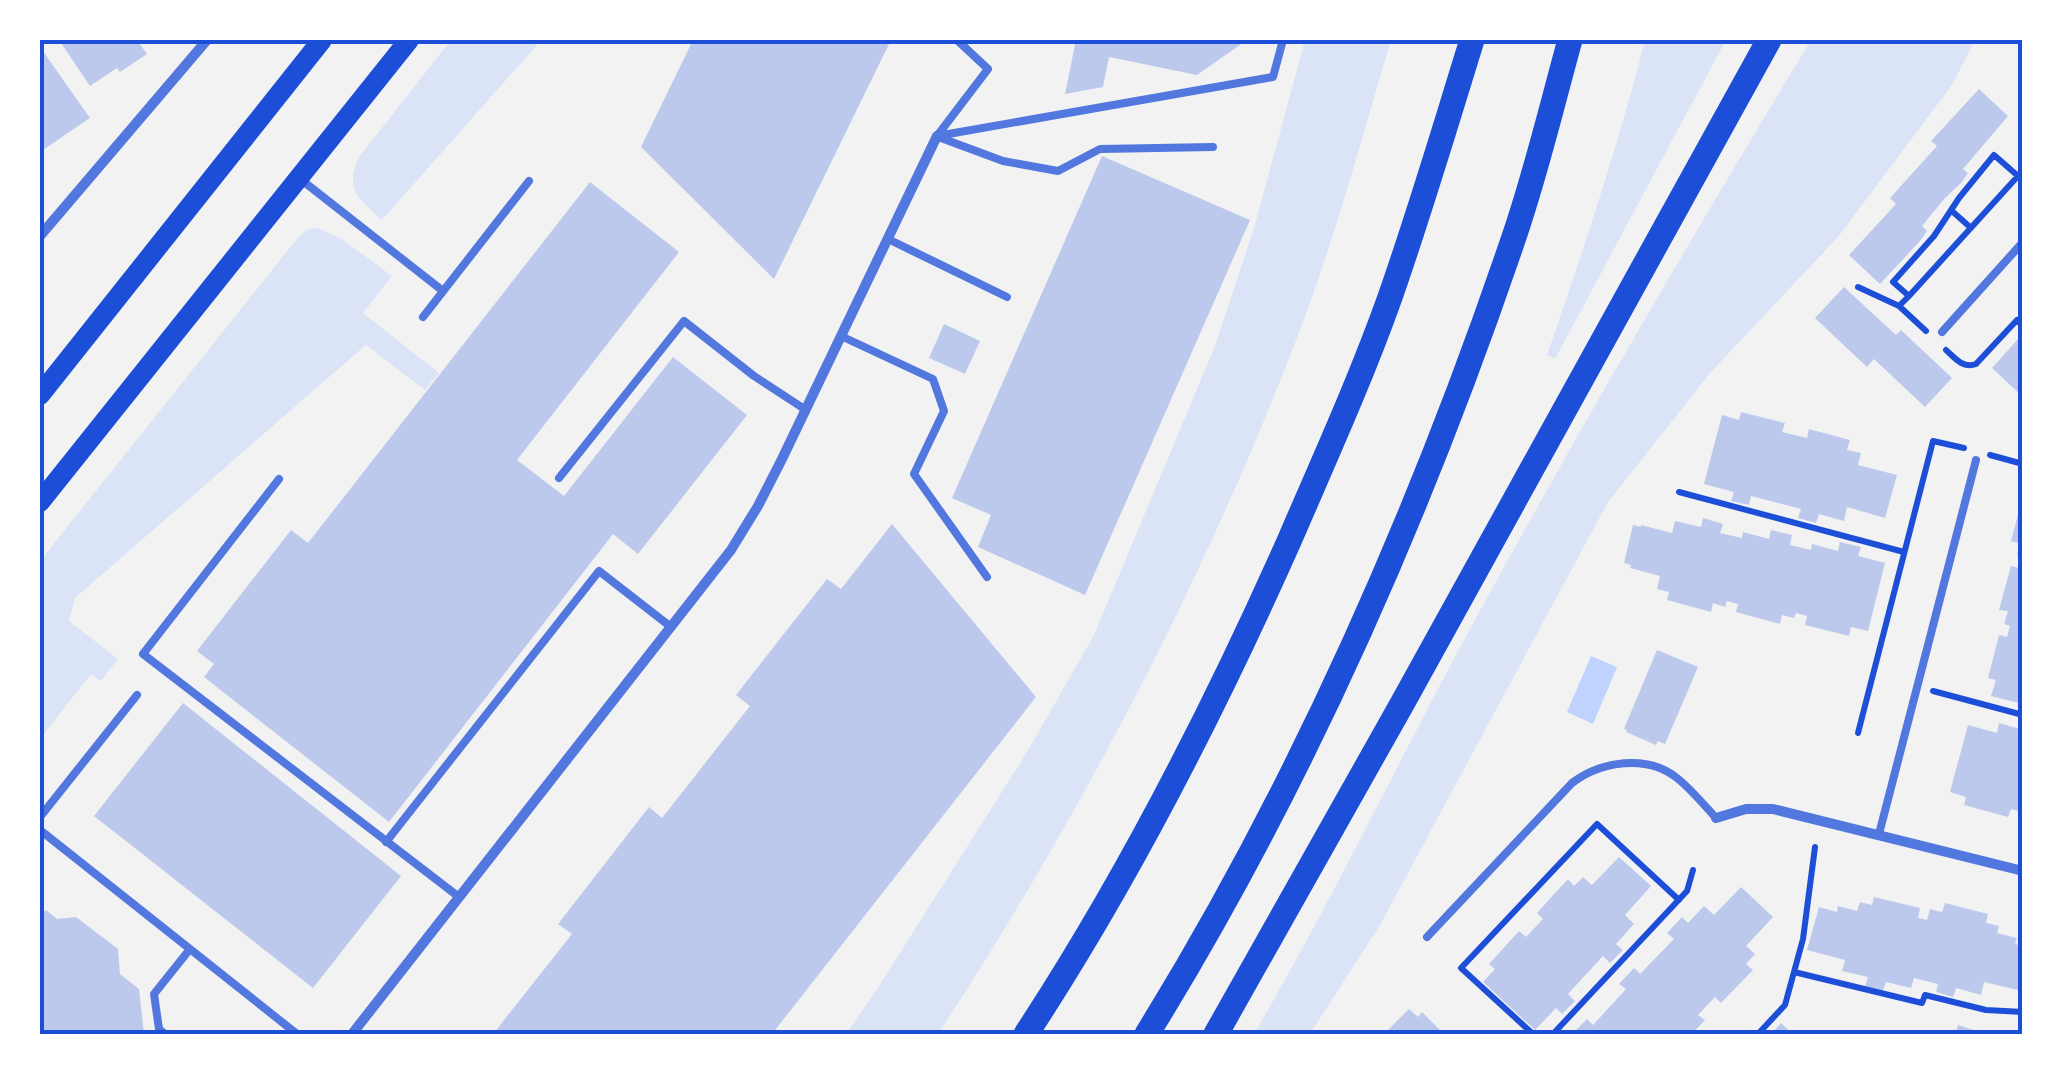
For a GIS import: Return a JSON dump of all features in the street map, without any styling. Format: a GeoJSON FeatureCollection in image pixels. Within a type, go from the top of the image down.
{"type":"FeatureCollection","features":[{"type":"Feature","properties":{"kind":"highway"},"geometry":{"type":"LineString","coordinates":[[1026,1034],[1130,866],[1260,607],[1388,302],[1472,40]]}},
{"type":"Feature","properties":{"kind":"highway"},"geometry":{"type":"LineString","coordinates":[[1148,1034],[1254,847],[1326,706],[1394,552],[1516,234],[1570,40]]}},
{"type":"Feature","properties":{"kind":"highway"},"geometry":{"type":"LineString","coordinates":[[1216,1034],[1769,40]]}},
{"type":"Feature","properties":{"kind":"main road"},"geometry":{"type":"LineString","coordinates":[[40,395],[322,40]]}},
{"type":"Feature","properties":{"kind":"main road"},"geometry":{"type":"LineString","coordinates":[[40,502],[409,40]]}},
{"type":"Feature","properties":{"kind":"street"},"geometry":{"type":"LineString","coordinates":[[40,236],[207,40]]}},
{"type":"Feature","properties":{"kind":"street"},"geometry":{"type":"LineString","coordinates":[[352,1034],[740,535],[806,410],[937,136]]}},
{"type":"Feature","properties":{"kind":"street"},"geometry":{"type":"LineString","coordinates":[[1716,818],[1746,809],[1773,809],[2023,871]]}},
{"type":"Feature","properties":{"kind":"lane"},"geometry":{"type":"LineString","coordinates":[[937,136],[988,70],[958,40]]}},
{"type":"Feature","properties":{"kind":"lane"},"geometry":{"type":"LineString","coordinates":[[937,136],[1273,77],[1284,40]]}},
{"type":"Feature","properties":{"kind":"lane"},"geometry":{"type":"LineString","coordinates":[[937,136],[1003,162],[1058,171],[1100,149],[1214,147]]}},
{"type":"Feature","properties":{"kind":"lane"},"geometry":{"type":"LineString","coordinates":[[299,178],[444,292]]}},
{"type":"Feature","properties":{"kind":"lane"},"geometry":{"type":"LineString","coordinates":[[424,317],[529,182]]}},
{"type":"Feature","properties":{"kind":"lane"},"geometry":{"type":"LineString","coordinates":[[888,240],[1007,296]]}},
{"type":"Feature","properties":{"kind":"lane"},"geometry":{"type":"LineString","coordinates":[[1942,332],[2023,242]]}},
{"type":"Feature","properties":{"kind":"lane"},"geometry":{"type":"LineString","coordinates":[[559,478],[684,321],[754,376],[806,410]]}},
{"type":"Feature","properties":{"kind":"lane"},"geometry":{"type":"LineString","coordinates":[[842,336],[933,379],[944,411],[914,474],[987,577]]}},
{"type":"Feature","properties":{"kind":"lane"},"geometry":{"type":"LineString","coordinates":[[1879,834],[1976,460]]}},
{"type":"Feature","properties":{"kind":"lane"},"geometry":{"type":"LineString","coordinates":[[278,479],[143,654],[459,898]]}},
{"type":"Feature","properties":{"kind":"lane"},"geometry":{"type":"LineString","coordinates":[[386,842],[599,570],[671,627]]}},
{"type":"Feature","properties":{"kind":"lane"},"geometry":{"type":"LineString","coordinates":[[40,817],[137,696]]}},
{"type":"Feature","properties":{"kind":"lane"},"geometry":{"type":"LineString","coordinates":[[1427,937],[1572,782],[1585,773],[1631,763],[1664,771],[1676,776],[1716,818]]}},
{"type":"Feature","properties":{"kind":"lane"},"geometry":{"type":"LineString","coordinates":[[40,830],[298,1034]]}},
{"type":"Feature","properties":{"kind":"lane"},"geometry":{"type":"LineString","coordinates":[[165,1034],[159,1029],[154,994],[190,949]]}},
{"type":"Feature","properties":{"kind":"path"},"geometry":{"type":"LineString","coordinates":[[1908,296],[1893,282],[1934,236],[1994,155],[2018,176]]}},
{"type":"Feature","properties":{"kind":"path"},"geometry":{"type":"LineString","coordinates":[[1952,211],[1971,228]]}},
{"type":"Feature","properties":{"kind":"path"},"geometry":{"type":"LineString","coordinates":[[1858,287],[1899,306]]}},
{"type":"Feature","properties":{"kind":"path"},"geometry":{"type":"LineString","coordinates":[[1858,733],[1933,440],[2023,464]]}},
{"type":"Feature","properties":{"kind":"path"},"geometry":{"type":"LineString","coordinates":[[1678,492],[1904,552]]}},
{"type":"Feature","properties":{"kind":"path"},"geometry":{"type":"LineString","coordinates":[[1934,692],[2023,715]]}},
{"type":"Feature","properties":{"kind":"path"},"geometry":{"type":"LineString","coordinates":[[1533,1034],[1461,968],[1598,824],[1679,900]]}},
{"type":"Feature","properties":{"kind":"path"},"geometry":{"type":"LineString","coordinates":[[1758,1034],[1785,1005],[1803,939],[1815,847]]}},
{"type":"Feature","properties":{"kind":"path"},"geometry":{"type":"LineString","coordinates":[[1554,1034],[1687,891],[1693,870]]}},
{"type":"Feature","properties":{"kind":"path"},"geometry":{"type":"LineString","coordinates":[[1794,972],[1922,1003],[1925,995],[1986,1010],[2023,1012]]}},
{"type":"Feature","properties":{"kind":"shaded area"},"geometry":{"type":"Polygon","coordinates":[[[451,40],[539,40],[382,220],[356,193],[353,178],[359,157],[451,40]]]}},
{"type":"Feature","properties":{"kind":"shaded area"},"geometry":{"type":"Polygon","coordinates":[[[1305,40],[1391,40],[1313,294],[1225,511],[1095,773],[944,1025],[936,1034],[846,1034],[1027,752],[1094,635],[1215,346],[1254,228],[1305,40]]]}},
{"type":"Feature","properties":{"kind":"shaded area"},"geometry":{"type":"Polygon","coordinates":[[[1645,40],[1726,40],[1555,359],[1547,355],[1599,198],[1645,40]]]}},
{"type":"Feature","properties":{"kind":"shaded area"},"geometry":{"type":"Polygon","coordinates":[[[1811,40],[1975,40],[1952,85],[1838,237],[1711,372],[1608,502],[1380,925],[1310,1034],[1254,1034],[1523,534],[1811,40]]]}},
{"type":"Feature","properties":{"kind":"shaded area"},"geometry":{"type":"Polygon","coordinates":[[[318,228],[342,239],[392,276],[363,313],[439,373],[425,390],[366,345],[75,598],[69,621],[118,659],[101,681],[91,674],[40,739],[40,561],[300,235],[318,228]]]}},
{"type":"Feature","properties":{"kind":"water"},"geometry":{"type":"Polygon","coordinates":[[[1591,656],[1617,667],[1593,724],[1567,712],[1591,656]]]}},
{"type":"Feature","properties":{"kind":"building"},"geometry":{"type":"Polygon","coordinates":[[[59,40],[137,40],[147,54],[90,86],[59,40]]]}},
{"type":"Feature","properties":{"kind":"building"},"geometry":{"type":"Polygon","coordinates":[[[693,40],[891,40],[774,279],[641,147],[693,40]]]}},
{"type":"Feature","properties":{"kind":"building"},"geometry":{"type":"Polygon","coordinates":[[[1076,40],[1247,40],[1197,75],[1109,57],[1103,87],[1065,94],[1076,40]]]}},
{"type":"Feature","properties":{"kind":"building"},"geometry":{"type":"Polygon","coordinates":[[[40,47],[90,118],[40,152],[40,47]]]}},
{"type":"Feature","properties":{"kind":"building"},"geometry":{"type":"Polygon","coordinates":[[[1979,89],[2008,116],[1963,169],[1968,173],[1961,183],[1922,226],[1927,231],[1920,241],[1880,284],[1849,255],[1896,204],[1890,198],[1937,146],[1931,141],[1979,89]]]}},
{"type":"Feature","properties":{"kind":"building"},"geometry":{"type":"Polygon","coordinates":[[[1102,156],[1250,220],[1085,595],[978,547],[991,515],[952,498],[1102,156]]]}},
{"type":"Feature","properties":{"kind":"building"},"geometry":{"type":"Polygon","coordinates":[[[590,182],[679,252],[517,460],[564,496],[673,357],[747,415],[638,554],[613,534],[389,822],[204,677],[214,664],[197,651],[291,530],[308,543],[590,182]]]}},
{"type":"Feature","properties":{"kind":"building"},"geometry":{"type":"Polygon","coordinates":[[[1844,287],[1896,335],[1901,330],[1952,378],[1925,407],[1874,359],[1867,367],[1815,318],[1844,287]]]}},
{"type":"Feature","properties":{"kind":"building"},"geometry":{"type":"Polygon","coordinates":[[[944,324],[980,341],[965,374],[929,358],[944,324]]]}},
{"type":"Feature","properties":{"kind":"building"},"geometry":{"type":"Polygon","coordinates":[[[2019,338],[2023,342],[2023,397],[1992,368],[2019,338]]]}},
{"type":"Feature","properties":{"kind":"building"},"geometry":{"type":"Polygon","coordinates":[[[1741,412],[1785,423],[1782,432],[1807,438],[1809,429],[1850,440],[1847,450],[1861,453],[1858,465],[1897,475],[1885,518],[1847,507],[1844,521],[1819,514],[1816,523],[1798,518],[1801,509],[1751,496],[1749,505],[1731,501],[1734,492],[1704,484],[1722,415],[1739,420],[1741,412]]]}},
{"type":"Feature","properties":{"kind":"building"},"geometry":{"type":"Polygon","coordinates":[[[2022,500],[2023,557],[2017,555],[2019,543],[2011,541],[2022,500]]]}},
{"type":"Feature","properties":{"kind":"building"},"geometry":{"type":"Polygon","coordinates":[[[1703,518],[1723,524],[1720,533],[1742,538],[1743,532],[1769,539],[1771,530],[1792,535],[1790,545],[1811,550],[1812,544],[1838,551],[1840,542],[1861,547],[1858,556],[1885,563],[1868,631],[1851,627],[1849,636],[1805,625],[1807,616],[1796,613],[1794,618],[1782,615],[1780,624],[1736,612],[1738,604],[1727,601],[1725,607],[1713,603],[1711,612],[1667,600],[1669,592],[1657,589],[1660,576],[1624,563],[1633,525],[1672,533],[1675,521],[1701,527],[1703,518]]]}},
{"type":"Feature","properties":{"kind":"building"},"geometry":{"type":"Polygon","coordinates":[[[892,524],[1036,697],[772,1034],[493,1034],[572,934],[558,924],[649,807],[662,818],[750,706],[736,695],[827,579],[841,589],[892,524]]]}},
{"type":"Feature","properties":{"kind":"building"},"geometry":{"type":"Polygon","coordinates":[[[2022,558],[2023,704],[1991,696],[1996,680],[1988,678],[1999,635],[2007,637],[2010,626],[2004,624],[2008,611],[1999,610],[2011,566],[2019,568],[2022,558]]]}},
{"type":"Feature","properties":{"kind":"building"},"geometry":{"type":"Polygon","coordinates":[[[1657,650],[1698,667],[1665,744],[1658,741],[1656,745],[1624,729],[1657,650]]]}},
{"type":"Feature","properties":{"kind":"building"},"geometry":{"type":"Polygon","coordinates":[[[183,703],[401,876],[313,988],[94,816],[183,703]]]}},
{"type":"Feature","properties":{"kind":"building"},"geometry":{"type":"Polygon","coordinates":[[[1999,723],[2020,729],[2018,738],[2023,739],[2023,812],[2011,809],[2008,817],[1964,805],[1966,797],[1950,792],[1968,725],[1997,733],[1999,723]]]}},
{"type":"Feature","properties":{"kind":"building"},"geometry":{"type":"Polygon","coordinates":[[[1619,857],[1651,886],[1625,915],[1634,924],[1616,944],[1623,950],[1610,963],[1603,956],[1568,994],[1575,1001],[1562,1014],[1556,1008],[1535,1030],[1483,982],[1495,969],[1489,964],[1519,931],[1526,937],[1543,919],[1537,913],[1568,879],[1574,886],[1583,877],[1592,885],[1619,857]]]}},
{"type":"Feature","properties":{"kind":"building"},"geometry":{"type":"Polygon","coordinates":[[[1741,887],[1773,917],[1746,946],[1755,954],[1746,964],[1753,970],[1721,1003],[1715,997],[1698,1015],[1705,1020],[1692,1034],[1572,1034],[1587,1019],[1593,1025],[1626,989],[1619,984],[1634,968],[1640,974],[1674,939],[1667,933],[1682,917],[1688,923],[1704,906],[1714,915],[1741,887]]]}},
{"type":"Feature","properties":{"kind":"building"},"geometry":{"type":"Polygon","coordinates":[[[1874,897],[1920,908],[1918,918],[1927,920],[1930,909],[1942,912],[1945,903],[1988,914],[1986,923],[1999,926],[1997,933],[2017,938],[2015,944],[2023,946],[2022,991],[1984,982],[1981,995],[1956,988],[1953,997],[1936,992],[1938,984],[1914,978],[1911,988],[1886,982],[1883,991],[1865,986],[1868,977],[1842,971],[1845,960],[1807,950],[1819,907],[1837,912],[1838,906],[1857,911],[1860,902],[1872,905],[1874,897]]]}},
{"type":"Feature","properties":{"kind":"building"},"geometry":{"type":"Polygon","coordinates":[[[46,910],[57,919],[76,917],[118,949],[120,974],[139,989],[144,1034],[40,1034],[40,917],[46,910]]]}},
{"type":"Feature","properties":{"kind":"building"},"geometry":{"type":"Polygon","coordinates":[[[1409,1009],[1418,1017],[1422,1012],[1444,1034],[1384,1034],[1409,1009]]]}},
{"type":"Feature","properties":{"kind":"building"},"geometry":{"type":"Polygon","coordinates":[[[1781,1023],[1793,1034],[1771,1034],[1781,1023]]]}},
{"type":"Feature","properties":{"kind":"building"},"geometry":{"type":"Polygon","coordinates":[[[1958,1025],[1983,1033],[1983,1034],[1955,1034],[1958,1025]]]}}]}
